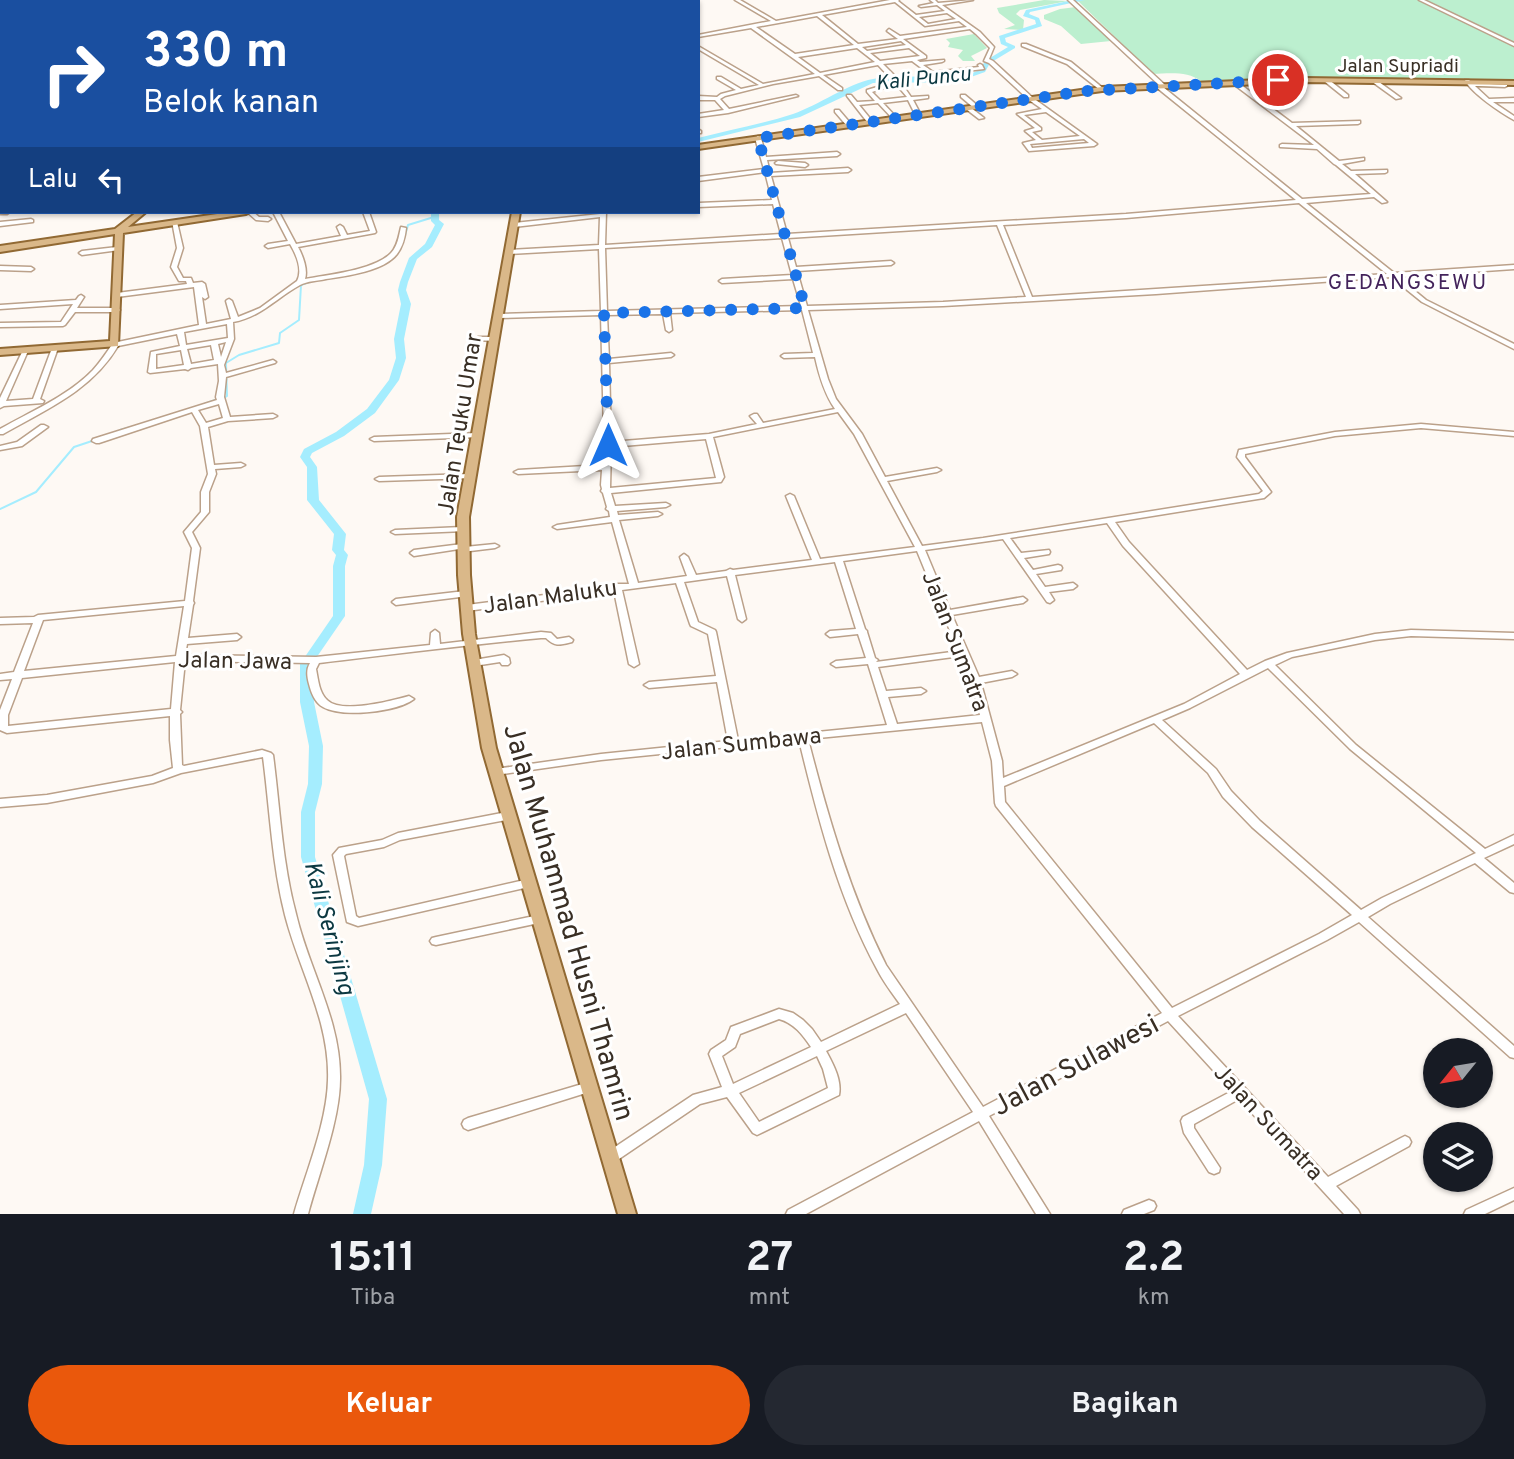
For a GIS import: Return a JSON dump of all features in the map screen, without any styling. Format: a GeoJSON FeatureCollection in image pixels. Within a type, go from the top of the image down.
{"type":"FeatureCollection","features":[{"type":"Feature","properties":{"kind":"main road","name":"Jalan Supriadi"},"geometry":{"type":"LineString","coordinates":[[700,147],[1102,89],[1326,80],[1406,80],[1507,85]]}},
{"type":"Feature","properties":{"kind":"main road"},"geometry":{"type":"LineString","coordinates":[[0,352],[115,344],[119,230],[139,214]]}},
{"type":"Feature","properties":{"kind":"main road","name":"Jalan Teuku Umar"},"geometry":{"type":"LineString","coordinates":[[470,643],[462,548],[463,529],[516,214]]}},
{"type":"Feature","properties":{"kind":"main road"},"geometry":{"type":"LineString","coordinates":[[0,249],[174,222],[203,215]]}},
{"type":"Feature","properties":{"kind":"main road"},"geometry":{"type":"LineString","coordinates":[[101,233],[128,223]]}},
{"type":"Feature","properties":{"kind":"main road","name":"Jalan Muhammad Husni Thamrin"},"geometry":{"type":"LineString","coordinates":[[470,643],[495,772],[507,816],[627,1214]]}},
{"type":"Feature","properties":{"kind":"street"},"geometry":{"type":"LineString","coordinates":[[737,0],[775,22]]}},
{"type":"Feature","properties":{"kind":"street"},"geometry":{"type":"LineString","coordinates":[[912,0],[948,22]]}},
{"type":"Feature","properties":{"kind":"street"},"geometry":{"type":"LineString","coordinates":[[921,6],[935,2],[971,0],[976,5],[965,7],[954,1]]}},
{"type":"Feature","properties":{"kind":"street"},"geometry":{"type":"LineString","coordinates":[[1420,0],[1514,46]]}},
{"type":"Feature","properties":{"kind":"street"},"geometry":{"type":"LineString","coordinates":[[700,34],[897,1],[927,25],[958,20]]}},
{"type":"Feature","properties":{"kind":"street"},"geometry":{"type":"LineString","coordinates":[[935,2],[993,49],[989,61],[1031,99],[1085,137],[1094,144],[1033,150],[1026,144],[1085,137]]}},
{"type":"Feature","properties":{"kind":"street"},"geometry":{"type":"LineString","coordinates":[[1073,2],[1161,86],[1424,301],[1514,347]]}},
{"type":"Feature","properties":{"kind":"street"},"geometry":{"type":"LineString","coordinates":[[915,16],[947,12]]}},
{"type":"Feature","properties":{"kind":"street"},"geometry":{"type":"LineString","coordinates":[[818,14],[868,52],[896,80],[918,115]]}},
{"type":"Feature","properties":{"kind":"street"},"geometry":{"type":"LineString","coordinates":[[924,15],[937,23]]}},
{"type":"Feature","properties":{"kind":"street"},"geometry":{"type":"LineString","coordinates":[[752,26],[839,89]]}},
{"type":"Feature","properties":{"kind":"street"},"geometry":{"type":"LineString","coordinates":[[793,56],[970,28]]}},
{"type":"Feature","properties":{"kind":"street"},"geometry":{"type":"LineString","coordinates":[[889,30],[923,58]]}},
{"type":"Feature","properties":{"kind":"street"},"geometry":{"type":"LineString","coordinates":[[1024,45],[1069,62],[1102,89]]}},
{"type":"Feature","properties":{"kind":"street"},"geometry":{"type":"LineString","coordinates":[[868,52],[909,46]]}},
{"type":"Feature","properties":{"kind":"street"},"geometry":{"type":"LineString","coordinates":[[700,48],[762,85]]}},
{"type":"Feature","properties":{"kind":"street"},"geometry":{"type":"LineString","coordinates":[[700,57],[710,55]]}},
{"type":"Feature","properties":{"kind":"street"},"geometry":{"type":"LineString","coordinates":[[700,98],[717,97],[762,85],[879,63],[923,58],[938,62],[918,64]]}},
{"type":"Feature","properties":{"kind":"street"},"geometry":{"type":"LineString","coordinates":[[913,59],[932,74]]}},
{"type":"Feature","properties":{"kind":"street"},"geometry":{"type":"LineString","coordinates":[[1056,64],[1069,62]]}},
{"type":"Feature","properties":{"kind":"street"},"geometry":{"type":"LineString","coordinates":[[922,75],[982,68],[980,65]]}},
{"type":"Feature","properties":{"kind":"street"},"geometry":{"type":"LineString","coordinates":[[719,78],[740,91]]}},
{"type":"Feature","properties":{"kind":"street"},"geometry":{"type":"LineString","coordinates":[[894,118],[869,91],[896,80]]}},
{"type":"Feature","properties":{"kind":"street"},"geometry":{"type":"LineString","coordinates":[[1326,80],[1346,96]]}},
{"type":"Feature","properties":{"kind":"street"},"geometry":{"type":"LineString","coordinates":[[1373,80],[1398,98]]}},
{"type":"Feature","properties":{"kind":"street"},"geometry":{"type":"LineString","coordinates":[[1406,80],[1416,86]]}},
{"type":"Feature","properties":{"kind":"street"},"geometry":{"type":"LineString","coordinates":[[1261,81],[1288,102]]}},
{"type":"Feature","properties":{"kind":"street"},"geometry":{"type":"LineString","coordinates":[[1234,82],[1311,140],[1384,202]]}},
{"type":"Feature","properties":{"kind":"street"},"geometry":{"type":"LineString","coordinates":[[1468,83],[1488,101],[1514,118]]}},
{"type":"Feature","properties":{"kind":"street"},"geometry":{"type":"LineString","coordinates":[[700,114],[728,111],[796,96]]}},
{"type":"Feature","properties":{"kind":"street"},"geometry":{"type":"LineString","coordinates":[[849,96],[870,122]]}},
{"type":"Feature","properties":{"kind":"street"},"geometry":{"type":"LineString","coordinates":[[855,104],[926,96]]}},
{"type":"Feature","properties":{"kind":"street"},"geometry":{"type":"LineString","coordinates":[[963,96],[981,118]]}},
{"type":"Feature","properties":{"kind":"street"},"geometry":{"type":"LineString","coordinates":[[717,97],[728,111]]}},
{"type":"Feature","properties":{"kind":"street"},"geometry":{"type":"LineString","coordinates":[[1488,101],[1514,100]]}},
{"type":"Feature","properties":{"kind":"street"},"geometry":{"type":"LineString","coordinates":[[1040,141],[1028,131],[1039,129],[1020,114],[1046,110]]}},
{"type":"Feature","properties":{"kind":"street"},"geometry":{"type":"LineString","coordinates":[[837,111],[849,125]]}},
{"type":"Feature","properties":{"kind":"street"},"geometry":{"type":"LineString","coordinates":[[1291,125],[1358,122]]}},
{"type":"Feature","properties":{"kind":"street","name":"Jalan Sumatra"},"geometry":{"type":"LineString","coordinates":[[758,138],[828,389],[839,410],[858,434],[920,549],[976,681],[1001,783],[999,798],[1003,808],[1170,1015],[1353,1214]]}},
{"type":"Feature","properties":{"kind":"street"},"geometry":{"type":"LineString","coordinates":[[1311,140],[1281,144],[1318,147]]}},
{"type":"Feature","properties":{"kind":"street"},"geometry":{"type":"LineString","coordinates":[[700,179],[837,154]]}},
{"type":"Feature","properties":{"kind":"street"},"geometry":{"type":"LineString","coordinates":[[1336,163],[1362,159]]}},
{"type":"Feature","properties":{"kind":"street"},"geometry":{"type":"LineString","coordinates":[[766,167],[805,165]]}},
{"type":"Feature","properties":{"kind":"street"},"geometry":{"type":"LineString","coordinates":[[766,167],[848,170]]}},
{"type":"Feature","properties":{"kind":"street"},"geometry":{"type":"LineString","coordinates":[[1349,173],[1385,171]]}},
{"type":"Feature","properties":{"kind":"street"},"geometry":{"type":"LineString","coordinates":[[509,252],[1149,214],[1376,195]]}},
{"type":"Feature","properties":{"kind":"street"},"geometry":{"type":"LineString","coordinates":[[700,205],[775,202]]}},
{"type":"Feature","properties":{"kind":"street"},"geometry":{"type":"LineString","coordinates":[[251,214],[258,219],[268,219]]}},
{"type":"Feature","properties":{"kind":"street"},"geometry":{"type":"LineString","coordinates":[[277,214],[294,244],[302,266],[303,276],[300,282]]}},
{"type":"Feature","properties":{"kind":"street"},"geometry":{"type":"LineString","coordinates":[[268,246],[374,232],[367,214]]}},
{"type":"Feature","properties":{"kind":"street"},"geometry":{"type":"LineString","coordinates":[[514,225],[603,214],[608,445],[605,491],[634,585]]}},
{"type":"Feature","properties":{"kind":"street"},"geometry":{"type":"LineString","coordinates":[[0,224],[31,221]]}},
{"type":"Feature","properties":{"kind":"street"},"geometry":{"type":"LineString","coordinates":[[174,222],[180,250],[174,267],[181,280],[189,279],[193,285],[203,327]]}},
{"type":"Feature","properties":{"kind":"street"},"geometry":{"type":"LineString","coordinates":[[999,223],[1030,299]]}},
{"type":"Feature","properties":{"kind":"street"},"geometry":{"type":"LineString","coordinates":[[340,228],[345,237]]}},
{"type":"Feature","properties":{"kind":"street"},"geometry":{"type":"LineString","coordinates":[[158,339],[230,323],[262,309],[300,282],[367,267],[388,259],[399,246],[403,228]]}},
{"type":"Feature","properties":{"kind":"street"},"geometry":{"type":"LineString","coordinates":[[82,253],[117,249]]}},
{"type":"Feature","properties":{"kind":"street"},"geometry":{"type":"LineString","coordinates":[[722,281],[891,262]]}},
{"type":"Feature","properties":{"kind":"street"},"geometry":{"type":"LineString","coordinates":[[498,316],[1030,299],[1514,267]]}},
{"type":"Feature","properties":{"kind":"street"},"geometry":{"type":"LineString","coordinates":[[0,268],[31,269]]}},
{"type":"Feature","properties":{"kind":"street"},"geometry":{"type":"LineString","coordinates":[[117,295],[204,285],[205,297]]}},
{"type":"Feature","properties":{"kind":"street"},"geometry":{"type":"LineString","coordinates":[[0,307],[79,299],[63,324],[0,325]]}},
{"type":"Feature","properties":{"kind":"street"},"geometry":{"type":"LineString","coordinates":[[227,418],[220,399],[227,375],[221,365],[231,339],[229,301]]}},
{"type":"Feature","properties":{"kind":"street"},"geometry":{"type":"LineString","coordinates":[[73,310],[117,310]]}},
{"type":"Feature","properties":{"kind":"street"},"geometry":{"type":"LineString","coordinates":[[666,311],[669,330]]}},
{"type":"Feature","properties":{"kind":"street"},"geometry":{"type":"LineString","coordinates":[[0,432],[92,377],[115,344],[230,323]]}},
{"type":"Feature","properties":{"kind":"street"},"geometry":{"type":"LineString","coordinates":[[180,334],[188,368]]}},
{"type":"Feature","properties":{"kind":"street"},"geometry":{"type":"LineString","coordinates":[[478,339],[494,339]]}},
{"type":"Feature","properties":{"kind":"street"},"geometry":{"type":"LineString","coordinates":[[214,342],[218,362],[155,373],[152,371],[153,354],[184,347],[214,342],[226,340]]}},
{"type":"Feature","properties":{"kind":"street"},"geometry":{"type":"LineString","coordinates":[[36,401],[55,348]]}},
{"type":"Feature","properties":{"kind":"street"},"geometry":{"type":"LineString","coordinates":[[0,405],[24,351]]}},
{"type":"Feature","properties":{"kind":"street"},"geometry":{"type":"LineString","coordinates":[[606,361],[671,355]]}},
{"type":"Feature","properties":{"kind":"street"},"geometry":{"type":"LineString","coordinates":[[784,356],[817,355]]}},
{"type":"Feature","properties":{"kind":"street"},"geometry":{"type":"LineString","coordinates":[[227,375],[273,362]]}},
{"type":"Feature","properties":{"kind":"street"},"geometry":{"type":"LineString","coordinates":[[96,441],[220,399]]}},
{"type":"Feature","properties":{"kind":"street"},"geometry":{"type":"LineString","coordinates":[[0,405],[56,400]]}},
{"type":"Feature","properties":{"kind":"street"},"geometry":{"type":"LineString","coordinates":[[179,770],[175,754],[177,712],[196,545],[188,532],[205,512],[205,492],[212,467],[204,426],[194,409]]}},
{"type":"Feature","properties":{"kind":"street"},"geometry":{"type":"LineString","coordinates":[[608,445],[709,436],[839,410]]}},
{"type":"Feature","properties":{"kind":"street"},"geometry":{"type":"LineString","coordinates":[[204,426],[227,418],[273,416]]}},
{"type":"Feature","properties":{"kind":"street"},"geometry":{"type":"LineString","coordinates":[[754,416],[761,425]]}},
{"type":"Feature","properties":{"kind":"street","name":"Jalan Maluku"},"geometry":{"type":"LineString","coordinates":[[467,608],[1006,537],[1263,496],[1267,492],[1241,457],[1241,453],[1335,434],[1421,426],[1514,434]]}},
{"type":"Feature","properties":{"kind":"street"},"geometry":{"type":"LineString","coordinates":[[0,448],[19,444],[44,427]]}},
{"type":"Feature","properties":{"kind":"street"},"geometry":{"type":"LineString","coordinates":[[374,439],[477,435]]}},
{"type":"Feature","properties":{"kind":"street"},"geometry":{"type":"LineString","coordinates":[[605,491],[718,480],[720,477],[709,436]]}},
{"type":"Feature","properties":{"kind":"street"},"geometry":{"type":"LineString","coordinates":[[212,467],[241,466]]}},
{"type":"Feature","properties":{"kind":"street"},"geometry":{"type":"LineString","coordinates":[[518,472],[606,467]]}},
{"type":"Feature","properties":{"kind":"street"},"geometry":{"type":"LineString","coordinates":[[882,480],[937,470]]}},
{"type":"Feature","properties":{"kind":"street"},"geometry":{"type":"LineString","coordinates":[[379,479],[470,476]]}},
{"type":"Feature","properties":{"kind":"street"},"geometry":{"type":"LineString","coordinates":[[790,496],[817,561]]}},
{"type":"Feature","properties":{"kind":"street"},"geometry":{"type":"LineString","coordinates":[[557,527],[666,505]]}},
{"type":"Feature","properties":{"kind":"street"},"geometry":{"type":"LineString","coordinates":[[612,515],[658,514]]}},
{"type":"Feature","properties":{"kind":"street"},"geometry":{"type":"LineString","coordinates":[[1110,521],[1126,544],[1246,675]]}},
{"type":"Feature","properties":{"kind":"street"},"geometry":{"type":"LineString","coordinates":[[395,532],[463,529]]}},
{"type":"Feature","properties":{"kind":"street"},"geometry":{"type":"LineString","coordinates":[[1006,537],[1049,600]]}},
{"type":"Feature","properties":{"kind":"street"},"geometry":{"type":"LineString","coordinates":[[414,552],[495,546]]}},
{"type":"Feature","properties":{"kind":"street"},"geometry":{"type":"LineString","coordinates":[[1019,556],[1046,552]]}},
{"type":"Feature","properties":{"kind":"street"},"geometry":{"type":"LineString","coordinates":[[684,557],[692,577]]}},
{"type":"Feature","properties":{"kind":"street"},"geometry":{"type":"LineString","coordinates":[[838,559],[893,727]]}},
{"type":"Feature","properties":{"kind":"street"},"geometry":{"type":"LineString","coordinates":[[1031,573],[1058,568]]}},
{"type":"Feature","properties":{"kind":"street"},"geometry":{"type":"LineString","coordinates":[[730,572],[742,619]]}},
{"type":"Feature","properties":{"kind":"street"},"geometry":{"type":"LineString","coordinates":[[679,579],[694,624],[712,631],[734,744]]}},
{"type":"Feature","properties":{"kind":"street"},"geometry":{"type":"LineString","coordinates":[[1043,590],[1073,586]]}},
{"type":"Feature","properties":{"kind":"street"},"geometry":{"type":"LineString","coordinates":[[617,587],[634,664]]}},
{"type":"Feature","properties":{"kind":"street"},"geometry":{"type":"LineString","coordinates":[[396,602],[465,594]]}},
{"type":"Feature","properties":{"kind":"street"},"geometry":{"type":"LineString","coordinates":[[946,614],[1023,600]]}},
{"type":"Feature","properties":{"kind":"street"},"geometry":{"type":"LineString","coordinates":[[0,621],[190,603]]}},
{"type":"Feature","properties":{"kind":"street"},"geometry":{"type":"LineString","coordinates":[[38,618],[19,674],[1,715],[4,727],[13,731],[177,712]]}},
{"type":"Feature","properties":{"kind":"street"},"geometry":{"type":"LineString","coordinates":[[830,634],[863,631]]}},
{"type":"Feature","properties":{"kind":"street"},"geometry":{"type":"LineString","coordinates":[[435,633],[435,648]]}},
{"type":"Feature","properties":{"kind":"street"},"geometry":{"type":"LineString","coordinates":[[1001,783],[1187,706],[1268,663],[1311,650],[1375,636],[1411,633],[1514,636]]}},
{"type":"Feature","properties":{"kind":"street","name":"Jalan Jawa"},"geometry":{"type":"LineString","coordinates":[[0,677],[182,657],[314,660],[541,635],[548,635],[555,642],[569,639]]}},
{"type":"Feature","properties":{"kind":"street"},"geometry":{"type":"LineString","coordinates":[[184,641],[237,637]]}},
{"type":"Feature","properties":{"kind":"street"},"geometry":{"type":"LineString","coordinates":[[836,664],[873,663],[964,653]]}},
{"type":"Feature","properties":{"kind":"street"},"geometry":{"type":"LineString","coordinates":[[474,663],[504,658],[505,663]]}},
{"type":"Feature","properties":{"kind":"street"},"geometry":{"type":"LineString","coordinates":[[314,660],[311,669],[315,685],[321,701],[330,707],[372,708],[408,699]]}},
{"type":"Feature","properties":{"kind":"street"},"geometry":{"type":"LineString","coordinates":[[1268,663],[1353,747],[1480,856],[1514,889]]}},
{"type":"Feature","properties":{"kind":"street"},"geometry":{"type":"LineString","coordinates":[[976,681],[1012,674]]}},
{"type":"Feature","properties":{"kind":"street"},"geometry":{"type":"LineString","coordinates":[[649,685],[720,680]]}},
{"type":"Feature","properties":{"kind":"street"},"geometry":{"type":"LineString","coordinates":[[883,694],[921,691]]}},
{"type":"Feature","properties":{"kind":"street","name":"Jalan Sumbawa"},"geometry":{"type":"LineString","coordinates":[[495,772],[601,757],[986,718]]}},
{"type":"Feature","properties":{"kind":"street"},"geometry":{"type":"LineString","coordinates":[[1155,719],[1212,771],[1227,794],[1256,824],[1514,1053]]}},
{"type":"Feature","properties":{"kind":"street"},"geometry":{"type":"LineString","coordinates":[[803,738],[832,844],[856,911],[878,960],[981,1114],[1043,1214]]}},
{"type":"Feature","properties":{"kind":"street"},"geometry":{"type":"LineString","coordinates":[[0,803],[47,799],[162,777],[179,770],[262,753],[268,757],[287,902],[328,1018],[332,1041],[332,1093],[301,1214]]}},
{"type":"Feature","properties":{"kind":"street"},"geometry":{"type":"LineString","coordinates":[[507,816],[397,837],[384,843],[343,851],[338,855],[351,919],[358,922],[528,883]]}},
{"type":"Feature","properties":{"kind":"street","name":"Jalan Sulawesi"},"geometry":{"type":"LineString","coordinates":[[793,1214],[1359,918],[1385,901],[1514,839]]}},
{"type":"Feature","properties":{"kind":"street"},"geometry":{"type":"LineString","coordinates":[[436,942],[539,919]]}},
{"type":"Feature","properties":{"kind":"street"},"geometry":{"type":"LineString","coordinates":[[611,1157],[697,1099],[730,1091],[908,1006]]}},
{"type":"Feature","properties":{"kind":"street"},"geometry":{"type":"LineString","coordinates":[[784,1014],[795,1018],[819,1049],[832,1074],[835,1091],[762,1128],[755,1129],[730,1091],[715,1054],[731,1043],[735,1031],[768,1017],[784,1014]]}},
{"type":"Feature","properties":{"kind":"street"},"geometry":{"type":"LineString","coordinates":[[468,1124],[589,1087]]}},
{"type":"Feature","properties":{"kind":"street"},"geometry":{"type":"LineString","coordinates":[[1214,1168],[1188,1129],[1187,1121],[1241,1092]]}},
{"type":"Feature","properties":{"kind":"street"},"geometry":{"type":"LineString","coordinates":[[1326,1185],[1405,1142]]}},
{"type":"Feature","properties":{"kind":"street"},"geometry":{"type":"LineString","coordinates":[[1471,1214],[1514,1194]]}},
{"type":"Feature","properties":{"kind":"street"},"geometry":{"type":"LineString","coordinates":[[1129,1214],[1149,1206]]}},
{"type":"Feature","properties":{"kind":"green space"},"geometry":{"type":"Polygon","coordinates":[[[1044,0],[1068,1],[1020,10],[1016,14],[1024,20],[1023,30],[1004,29],[1015,25],[999,13],[997,8],[1044,0]]]}},
{"type":"Feature","properties":{"kind":"green space"},"geometry":{"type":"Polygon","coordinates":[[[1077,0],[1514,0],[1514,81],[1307,78],[1201,81],[1184,74],[1153,74],[1077,0]]]}},
{"type":"Feature","properties":{"kind":"green space"},"geometry":{"type":"Polygon","coordinates":[[[1076,7],[1111,41],[1081,44],[1061,26],[1044,19],[1044,15],[1060,9],[1076,7]]]}},
{"type":"Feature","properties":{"kind":"green space"},"geometry":{"type":"Polygon","coordinates":[[[974,34],[987,48],[971,56],[975,61],[963,61],[958,56],[963,50],[948,47],[950,43],[946,39],[974,34]]]}},
{"type":"Feature","properties":{"kind":"waterway","name":"Kali Puncu"},"geometry":{"type":"LineString","coordinates":[[700,139],[797,115],[872,81],[943,81],[970,77],[983,71],[987,62],[1013,47],[1003,43],[1001,37],[1040,25],[1037,19],[1025,15],[1028,11],[1082,0]]}},
{"type":"Feature","properties":{"kind":"waterway","name":"Kali Serinjing"},"geometry":{"type":"LineString","coordinates":[[362,1214],[373,1165],[378,1099],[308,857],[308,812],[315,784],[316,746],[307,702],[306,664],[339,616],[339,566],[342,555],[338,550],[340,534],[313,500],[312,467],[305,457],[308,451],[340,434],[371,411],[394,380],[401,358],[399,339],[406,304],[402,290],[413,258],[429,245],[440,224],[435,221],[435,214]]}},
{"type":"Feature","properties":{"kind":"waterway"},"geometry":{"type":"LineString","coordinates":[[404,239],[408,225],[434,217]]}},
{"type":"Feature","properties":{"kind":"waterway"},"geometry":{"type":"LineString","coordinates":[[224,398],[227,396],[226,363],[239,355],[279,343],[280,333],[299,320],[301,285],[309,282]]}},
{"type":"Feature","properties":{"kind":"waterway"},"geometry":{"type":"LineString","coordinates":[[204,404],[218,399]]}},
{"type":"Feature","properties":{"kind":"waterway"},"geometry":{"type":"LineString","coordinates":[[120,430],[142,424]]}},
{"type":"Feature","properties":{"kind":"waterway"},"geometry":{"type":"LineString","coordinates":[[0,509],[36,492],[74,447],[92,441]]}},
{"type":"Feature","properties":{"kind":"district","name":"GEDANGSEWU"},"geometry":{"type":"Point","coordinates":[1408,282]}},
{"type":"Feature","properties":{"kind":"route"},"geometry":{"type":"LineString","coordinates":[[608,445],[604,313],[805,308],[758,138],[1102,89],[1278,80]]}}]}
